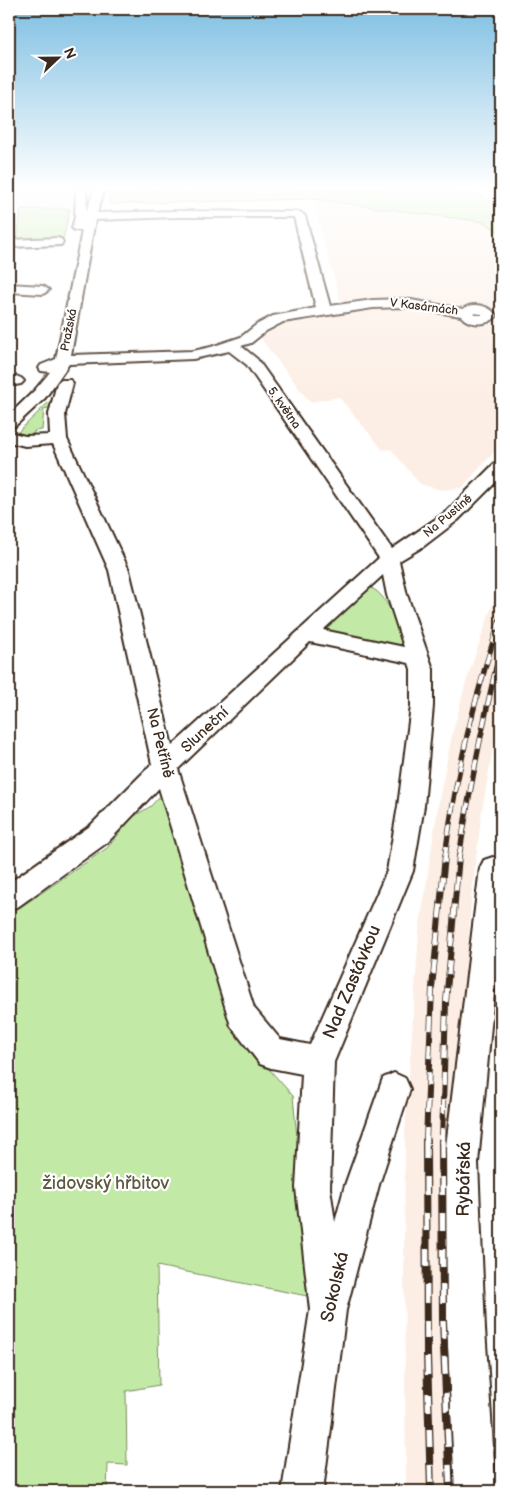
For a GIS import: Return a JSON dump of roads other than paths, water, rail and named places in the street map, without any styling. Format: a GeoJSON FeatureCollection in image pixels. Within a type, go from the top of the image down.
{"type":"FeatureCollection","features":[{"type":"Feature","properties":{"kind":"street","name":"Pražská"},"geometry":{"type":"LineString","coordinates":[[60,365],[75,259]]}},
{"type":"Feature","properties":{"kind":"street","name":"Pražská"},"geometry":{"type":"LineString","coordinates":[[9,423],[42,392],[58,372],[67,343],[82,259]]}},
{"type":"Feature","properties":{"kind":"street"},"geometry":{"type":"LineString","coordinates":[[311,259],[321,293],[323,311]]}},
{"type":"Feature","properties":{"kind":"street"},"geometry":{"type":"LineString","coordinates":[[9,288],[43,290]]}},
{"type":"Feature","properties":{"kind":"street","name":"V Kasárnách"},"geometry":{"type":"LineString","coordinates":[[232,346],[246,340],[261,328],[278,320],[323,311],[391,302],[465,312]]}},
{"type":"Feature","properties":{"kind":"street"},"geometry":{"type":"LineString","coordinates":[[67,343],[73,350],[82,353],[130,357]]}},
{"type":"Feature","properties":{"kind":"street"},"geometry":{"type":"LineString","coordinates":[[60,365],[130,357],[193,355],[232,346]]}},
{"type":"Feature","properties":{"kind":"street","name":"5. května"},"geometry":{"type":"LineString","coordinates":[[232,346],[252,362],[389,559]]}},
{"type":"Feature","properties":{"kind":"street","name":"Pražská"},"geometry":{"type":"LineString","coordinates":[[9,408],[33,386],[46,368],[60,365]]}},
{"type":"Feature","properties":{"kind":"street","name":"Na Petříně"},"geometry":{"type":"LineString","coordinates":[[60,365],[57,414],[59,439],[119,570],[165,767],[242,1016],[271,1053],[318,1062]]}},
{"type":"Feature","properties":{"kind":"street"},"geometry":{"type":"LineString","coordinates":[[9,453],[15,439],[59,439]]}},
{"type":"Feature","properties":{"kind":"street","name":"Na Pustině"},"geometry":{"type":"LineString","coordinates":[[306,634],[389,559],[417,542],[452,516],[501,467]]}},
{"type":"Feature","properties":{"kind":"street","name":"Nad Zastávkou"},"geometry":{"type":"LineString","coordinates":[[328,1310],[313,1188],[318,1062],[400,871],[411,806],[422,706],[422,669],[398,596],[389,559]]}},
{"type":"Feature","properties":{"kind":"street"},"geometry":{"type":"LineString","coordinates":[[306,634],[418,658]]}},
{"type":"Feature","properties":{"kind":"street","name":"Sluneční"},"geometry":{"type":"LineString","coordinates":[[9,898],[99,834],[165,767],[306,634]]}},
{"type":"Feature","properties":{"kind":"street","name":"Rybářská"},"geometry":{"type":"LineString","coordinates":[[475,1491],[466,1329],[461,1163],[493,868]]}},
{"type":"Feature","properties":{"kind":"street","name":"Sokolská"},"geometry":{"type":"LineString","coordinates":[[303,1491],[328,1310],[362,1185],[394,1089]]}},
{"type":"Feature","properties":{"kind":"railway"},"geometry":{"type":"LineString","coordinates":[[496,630],[501,615]]}},
{"type":"Feature","properties":{"kind":"railway"},"geometry":{"type":"LineString","coordinates":[[445,857],[466,741],[497,629]]}},
{"type":"Feature","properties":{"kind":"railway"},"geometry":{"type":"LineString","coordinates":[[459,857],[478,752],[501,647]]}},
{"type":"Feature","properties":{"kind":"railway"},"geometry":{"type":"LineString","coordinates":[[426,1142],[432,988],[445,856]]}},
{"type":"Feature","properties":{"kind":"railway"},"geometry":{"type":"LineString","coordinates":[[442,1142],[446,1002],[459,856]]}},
{"type":"Feature","properties":{"kind":"railway"},"geometry":{"type":"LineString","coordinates":[[426,1142],[427,1354],[431,1491]]}},
{"type":"Feature","properties":{"kind":"railway"},"geometry":{"type":"LineString","coordinates":[[442,1142],[443,1321],[450,1491]]}},
{"type":"Feature","properties":{"kind":"park label","name":"židovský hřbitov"},"geometry":{"type":"Point","coordinates":[106,1183]}}]}
